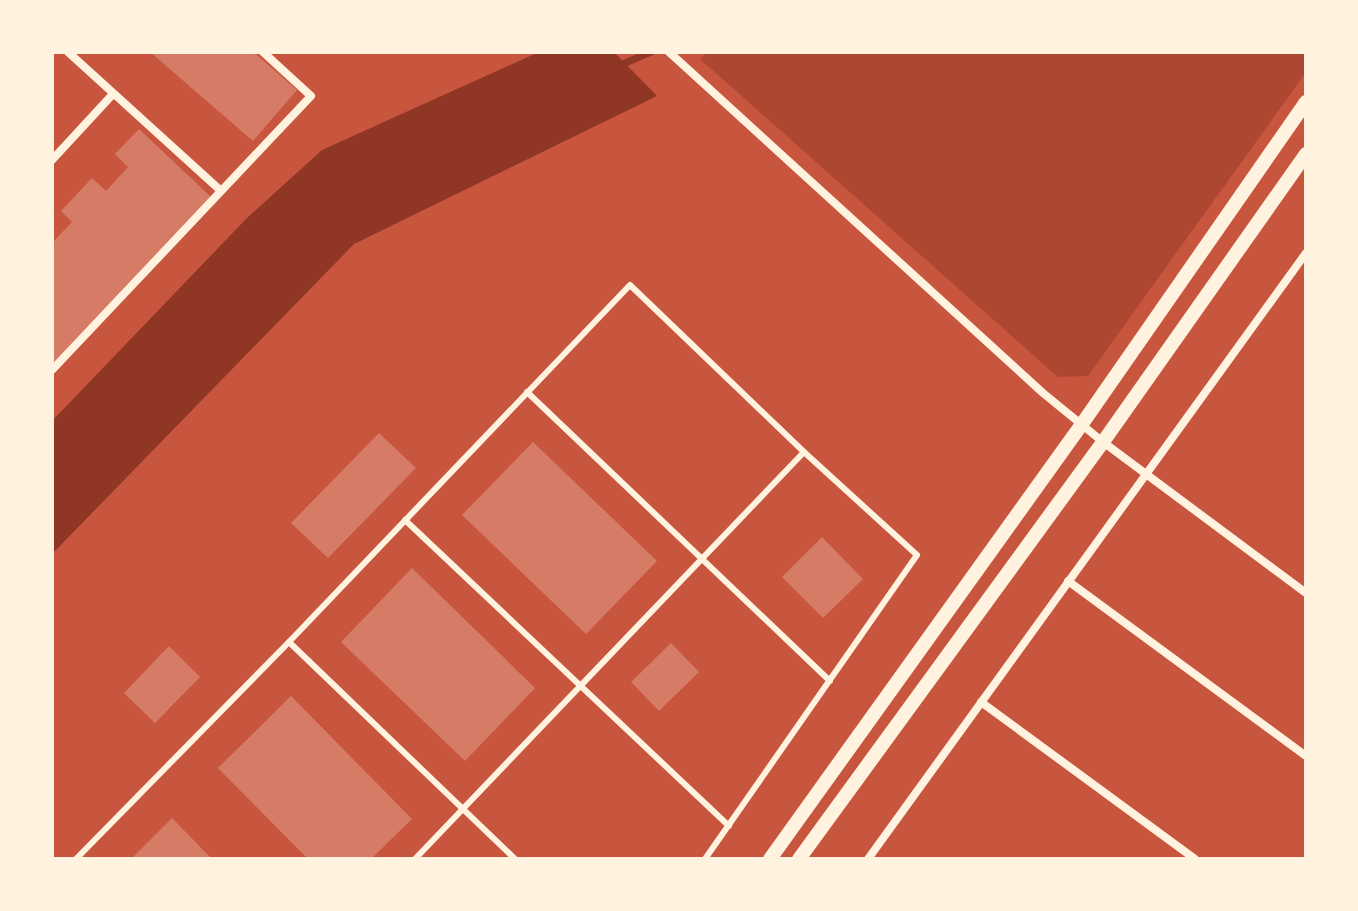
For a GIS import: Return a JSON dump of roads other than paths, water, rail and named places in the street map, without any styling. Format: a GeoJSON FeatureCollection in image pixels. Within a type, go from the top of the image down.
{"type":"FeatureCollection","features":[{"type":"Feature","properties":{"kind":"street"},"geometry":{"type":"LineString","coordinates":[[68,52],[220,190]]}},
{"type":"Feature","properties":{"kind":"street"},"geometry":{"type":"LineString","coordinates":[[52,370],[311,96],[263,52]]}},
{"type":"Feature","properties":{"kind":"street"},"geometry":{"type":"LineString","coordinates":[[669,52],[1043,393],[1103,442],[1306,593]]}},
{"type":"Feature","properties":{"kind":"street"},"geometry":{"type":"LineString","coordinates":[[52,160],[113,94]]}},
{"type":"Feature","properties":{"kind":"street"},"geometry":{"type":"LineString","coordinates":[[770,859],[1082,424],[1306,102]]}},
{"type":"Feature","properties":{"kind":"street"},"geometry":{"type":"LineString","coordinates":[[799,859],[1103,442],[1306,154]]}},
{"type":"Feature","properties":{"kind":"street"},"geometry":{"type":"LineString","coordinates":[[868,859],[1146,474],[1303,263],[1306,253]]}},
{"type":"Feature","properties":{"kind":"street"},"geometry":{"type":"LineString","coordinates":[[1068,581],[1306,756]]}},
{"type":"Feature","properties":{"kind":"street"},"geometry":{"type":"LineString","coordinates":[[981,702],[1195,859]]}},
{"type":"Feature","properties":{"kind":"lane"},"geometry":{"type":"LineString","coordinates":[[76,859],[289,642],[630,285],[804,452],[917,555],[705,859]]}},
{"type":"Feature","properties":{"kind":"lane"},"geometry":{"type":"LineString","coordinates":[[527,392],[830,681]]}},
{"type":"Feature","properties":{"kind":"lane"},"geometry":{"type":"LineString","coordinates":[[415,859],[804,452]]}},
{"type":"Feature","properties":{"kind":"lane"},"geometry":{"type":"LineString","coordinates":[[405,520],[729,826]]}},
{"type":"Feature","properties":{"kind":"lane"},"geometry":{"type":"LineString","coordinates":[[289,642],[515,859]]}},
{"type":"Feature","properties":{"kind":"waterway"},"geometry":{"type":"LineString","coordinates":[[616,67],[651,52]]}}]}
